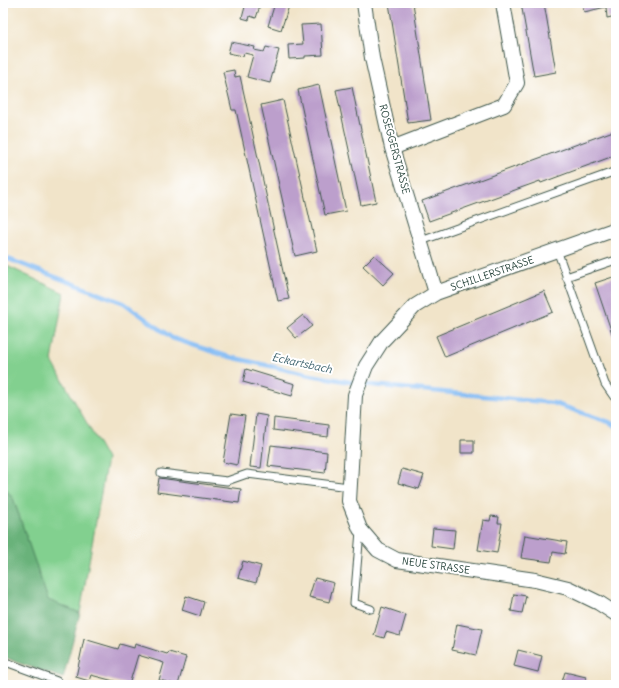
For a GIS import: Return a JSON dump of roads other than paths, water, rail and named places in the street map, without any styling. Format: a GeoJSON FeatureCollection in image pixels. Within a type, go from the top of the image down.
{"type":"FeatureCollection","features":[{"type":"Feature","properties":{"kind":"street","name":"ROSEGGERSTRASSE"},"geometry":{"type":"LineString","coordinates":[[364,3],[372,58],[392,148],[436,293]]}},
{"type":"Feature","properties":{"kind":"street"},"geometry":{"type":"LineString","coordinates":[[392,148],[504,105],[517,83],[503,3]]}},
{"type":"Feature","properties":{"kind":"street","name":"SCHILLERSTRASSE"},"geometry":{"type":"LineString","coordinates":[[382,341],[416,306],[436,293],[616,229]]}},
{"type":"Feature","properties":{"kind":"street","name":"NEUE STRASSE"},"geometry":{"type":"LineString","coordinates":[[382,341],[366,366],[355,395],[349,501],[360,530],[378,550],[397,560],[535,580],[568,588],[599,603],[616,614]]}},
{"type":"Feature","properties":{"kind":"lane"},"geometry":{"type":"LineString","coordinates":[[421,241],[616,171]]}},
{"type":"Feature","properties":{"kind":"lane"},"geometry":{"type":"LineString","coordinates":[[557,250],[605,384],[614,397],[616,397]]}},
{"type":"Feature","properties":{"kind":"lane"},"geometry":{"type":"LineString","coordinates":[[566,277],[616,260]]}},
{"type":"Feature","properties":{"kind":"lane"},"geometry":{"type":"LineString","coordinates":[[161,473],[228,480],[247,474],[349,487]]}},
{"type":"Feature","properties":{"kind":"lane"},"geometry":{"type":"LineString","coordinates":[[360,530],[354,603],[371,609]]}},
{"type":"Feature","properties":{"kind":"lane"},"geometry":{"type":"LineString","coordinates":[[3,661],[57,681]]}},
{"type":"Feature","properties":{"kind":"waterway","name":"Eckartsbach"},"geometry":{"type":"LineString","coordinates":[[3,257],[124,303],[172,338],[226,356],[305,374],[362,384],[553,403],[609,422],[616,426]]}}]}
